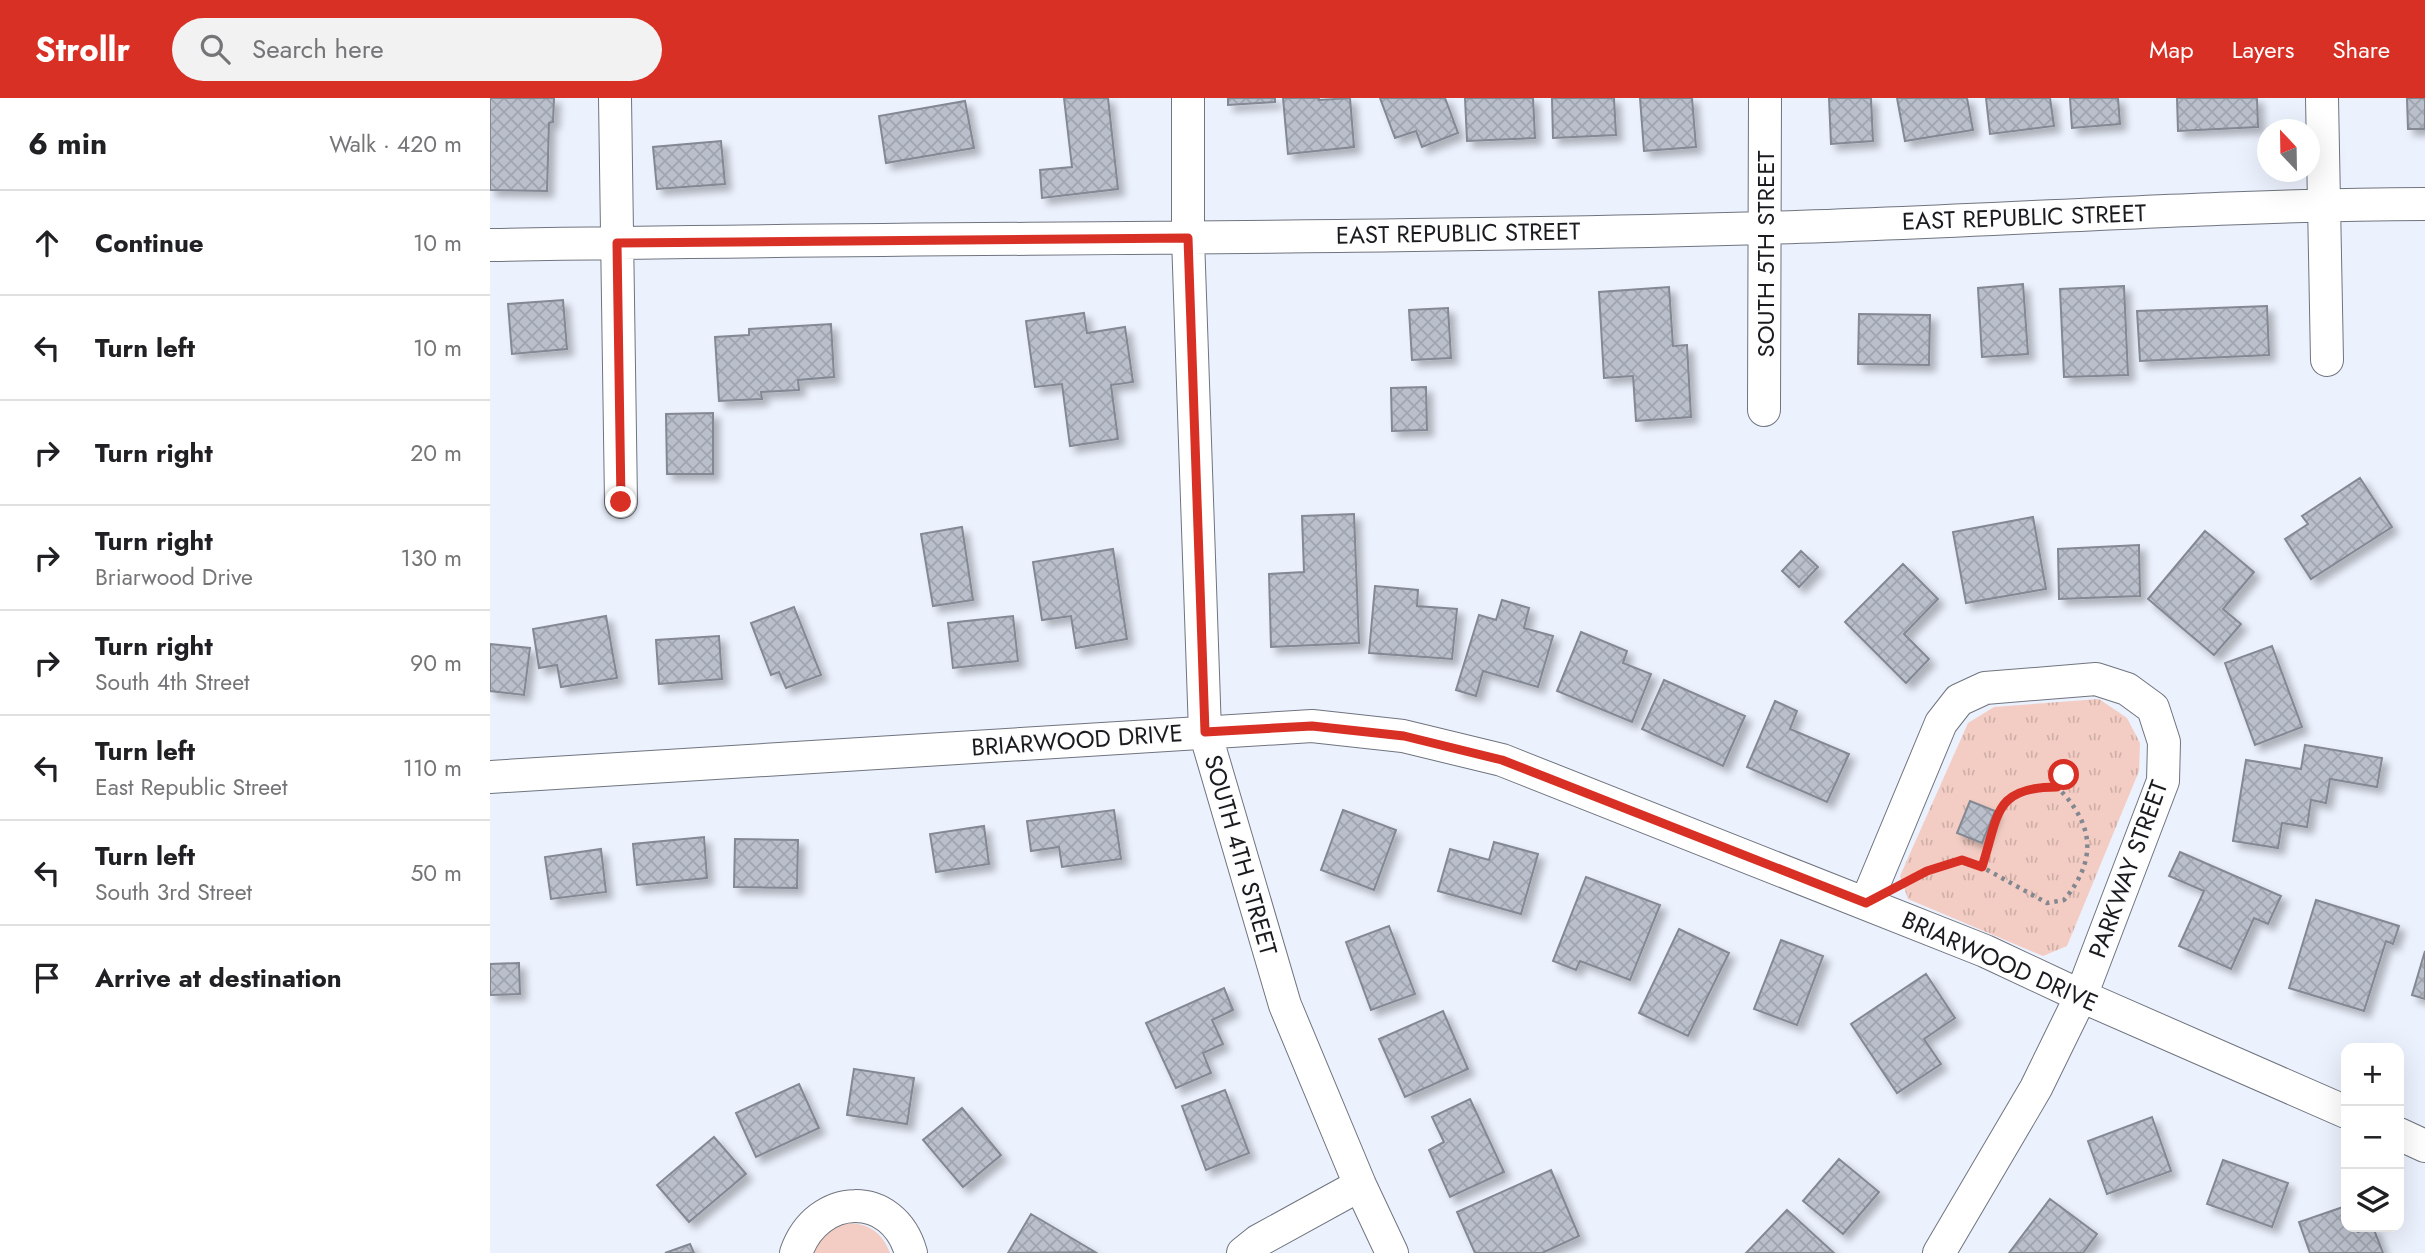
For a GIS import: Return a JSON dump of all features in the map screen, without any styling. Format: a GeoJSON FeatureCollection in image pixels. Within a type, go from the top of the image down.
{"type":"FeatureCollection","features":[{"type":"Feature","properties":{"kind":"street"},"geometry":{"type":"LineString","coordinates":[[615,98],[621,502]]}},
{"type":"Feature","properties":{"kind":"street","name":"SOUTH 4TH STREET"},"geometry":{"type":"LineString","coordinates":[[1188,98],[1188,238],[1205,732],[1285,1005],[1360,1185],[1392,1253]]}},
{"type":"Feature","properties":{"kind":"street","name":"SOUTH 5TH STREET"},"geometry":{"type":"LineString","coordinates":[[1764,410],[1765,98]]}},
{"type":"Feature","properties":{"kind":"street"},"geometry":{"type":"LineString","coordinates":[[2322,98],[2327,360]]}},
{"type":"Feature","properties":{"kind":"street","name":"EAST REPUBLIC STREET"},"geometry":{"type":"LineString","coordinates":[[490,245],[1188,238],[1765,228],[2323,205],[2425,204]]}},
{"type":"Feature","properties":{"kind":"street","name":"PARKWAY STREET"},"geometry":{"type":"LineString","coordinates":[[1866,903],[1941,723],[1959,700],[1984,688],[2096,679],[2127,689],[2153,708],[2164,743],[2163,781],[2081,996],[2036,1088],[1939,1253]]}},
{"type":"Feature","properties":{"kind":"street","name":"BRIARWOOD DRIVE"},"geometry":{"type":"LineString","coordinates":[[490,777],[1312,726],[1404,736],[1502,760],[1866,903],[1985,951],[2341,1110]]}},
{"type":"Feature","properties":{"kind":"street"},"geometry":{"type":"LineString","coordinates":[[2404,1137],[2425,1146]]}},
{"type":"Feature","properties":{"kind":"street"},"geometry":{"type":"LineString","coordinates":[[1243,1253],[1258,1241],[1360,1185]]}},
{"type":"Feature","properties":{"kind":"street"},"geometry":{"type":"LineString","coordinates":[[796,1253],[802,1237],[814,1222],[829,1212],[846,1206],[865,1207],[882,1213],[897,1224],[911,1253]]}},
{"type":"Feature","properties":{"kind":"path"},"geometry":{"type":"LineString","coordinates":[[2057,787],[2064,775]]}},
{"type":"Feature","properties":{"kind":"path"},"geometry":{"type":"LineString","coordinates":[[1914,877],[1962,860],[1982,867],[2047,903],[2064,900],[2076,886],[2089,850],[2087,832],[2071,801],[2057,787],[2031,787],[2011,795],[2002,806],[1982,867]]}},
{"type":"Feature","properties":{"kind":"green space"},"geometry":{"type":"Polygon","coordinates":[[[2099,699],[2127,718],[2140,743],[2139,771],[2067,946],[2043,956],[1908,899],[1900,876],[1968,723],[1994,707],[2099,699]]]}},
{"type":"Feature","properties":{"kind":"green space"},"geometry":{"type":"Polygon","coordinates":[[[852,1223],[876,1232],[890,1253],[812,1253],[828,1232],[838,1226],[852,1223]]]}},
{"type":"Feature","properties":{"kind":"building"},"geometry":{"type":"Polygon","coordinates":[[[490,98],[554,98],[553,122],[549,123],[547,191],[490,190],[490,98]]]}},
{"type":"Feature","properties":{"kind":"building"},"geometry":{"type":"Polygon","coordinates":[[[1064,98],[1108,98],[1118,189],[1042,198],[1040,170],[1072,167],[1064,98]]]}},
{"type":"Feature","properties":{"kind":"building"},"geometry":{"type":"Polygon","coordinates":[[[1228,98],[1275,98],[1275,102],[1228,105],[1228,98]]]}},
{"type":"Feature","properties":{"kind":"building"},"geometry":{"type":"Polygon","coordinates":[[[1283,98],[1350,98],[1354,147],[1288,154],[1283,98]]]}},
{"type":"Feature","properties":{"kind":"building"},"geometry":{"type":"Polygon","coordinates":[[[1380,98],[1445,98],[1458,133],[1422,147],[1416,131],[1395,138],[1380,98]]]}},
{"type":"Feature","properties":{"kind":"building"},"geometry":{"type":"Polygon","coordinates":[[[1465,98],[1533,98],[1535,138],[1467,141],[1465,98]]]}},
{"type":"Feature","properties":{"kind":"building"},"geometry":{"type":"Polygon","coordinates":[[[1552,98],[1614,98],[1616,135],[1553,138],[1552,98]]]}},
{"type":"Feature","properties":{"kind":"building"},"geometry":{"type":"Polygon","coordinates":[[[1640,98],[1692,98],[1696,147],[1644,151],[1640,98]]]}},
{"type":"Feature","properties":{"kind":"building"},"geometry":{"type":"Polygon","coordinates":[[[1829,98],[1871,98],[1873,141],[1831,144],[1829,98]]]}},
{"type":"Feature","properties":{"kind":"building"},"geometry":{"type":"Polygon","coordinates":[[[1897,98],[1967,98],[1973,130],[1905,141],[1897,98]]]}},
{"type":"Feature","properties":{"kind":"building"},"geometry":{"type":"Polygon","coordinates":[[[1986,98],[2050,98],[2054,126],[1990,134],[1986,98]]]}},
{"type":"Feature","properties":{"kind":"building"},"geometry":{"type":"Polygon","coordinates":[[[2070,98],[2118,98],[2120,124],[2072,128],[2070,98]]]}},
{"type":"Feature","properties":{"kind":"building"},"geometry":{"type":"Polygon","coordinates":[[[2177,98],[2257,98],[2257,127],[2178,131],[2177,98]]]}},
{"type":"Feature","properties":{"kind":"building"},"geometry":{"type":"Polygon","coordinates":[[[2407,98],[2425,98],[2425,129],[2408,129],[2407,98]]]}},
{"type":"Feature","properties":{"kind":"building"},"geometry":{"type":"Polygon","coordinates":[[[965,101],[974,148],[886,163],[879,116],[965,101]]]}},
{"type":"Feature","properties":{"kind":"building"},"geometry":{"type":"Polygon","coordinates":[[[721,141],[725,184],[657,189],[653,147],[721,141]]]}},
{"type":"Feature","properties":{"kind":"building"},"geometry":{"type":"Polygon","coordinates":[[[2023,284],[2028,354],[1982,357],[1978,288],[2023,284]]]}},
{"type":"Feature","properties":{"kind":"building"},"geometry":{"type":"Polygon","coordinates":[[[2124,286],[2128,375],[2064,377],[2060,289],[2124,286]]]}},
{"type":"Feature","properties":{"kind":"building"},"geometry":{"type":"Polygon","coordinates":[[[1669,287],[1673,346],[1687,345],[1691,417],[1636,421],[1633,376],[1604,378],[1599,292],[1669,287]]]}},
{"type":"Feature","properties":{"kind":"building"},"geometry":{"type":"Polygon","coordinates":[[[563,300],[567,349],[512,354],[508,304],[563,300]]]}},
{"type":"Feature","properties":{"kind":"building"},"geometry":{"type":"Polygon","coordinates":[[[2267,306],[2269,355],[2140,361],[2137,311],[2267,306]]]}},
{"type":"Feature","properties":{"kind":"building"},"geometry":{"type":"Polygon","coordinates":[[[1448,308],[1451,358],[1412,360],[1409,310],[1448,308]]]}},
{"type":"Feature","properties":{"kind":"building"},"geometry":{"type":"Polygon","coordinates":[[[1084,313],[1087,333],[1125,327],[1133,382],[1111,385],[1118,439],[1070,446],[1062,384],[1035,387],[1026,321],[1084,313]]]}},
{"type":"Feature","properties":{"kind":"building"},"geometry":{"type":"Polygon","coordinates":[[[1859,314],[1930,315],[1929,365],[1858,364],[1859,314]]]}},
{"type":"Feature","properties":{"kind":"building"},"geometry":{"type":"Polygon","coordinates":[[[831,324],[834,377],[798,380],[799,390],[761,392],[762,399],[719,401],[715,337],[749,335],[749,329],[831,324]]]}},
{"type":"Feature","properties":{"kind":"building"},"geometry":{"type":"Polygon","coordinates":[[[1426,387],[1427,430],[1392,431],[1391,388],[1426,387]]]}},
{"type":"Feature","properties":{"kind":"building"},"geometry":{"type":"Polygon","coordinates":[[[713,413],[713,474],[667,474],[666,414],[713,413]]]}},
{"type":"Feature","properties":{"kind":"building"},"geometry":{"type":"Polygon","coordinates":[[[2360,478],[2392,527],[2311,579],[2285,539],[2308,524],[2302,516],[2360,478]]]}},
{"type":"Feature","properties":{"kind":"building"},"geometry":{"type":"Polygon","coordinates":[[[1354,514],[1359,643],[1271,647],[1269,574],[1304,572],[1302,516],[1354,514]]]}},
{"type":"Feature","properties":{"kind":"building"},"geometry":{"type":"Polygon","coordinates":[[[2033,517],[2046,589],[1966,603],[1953,532],[2033,517]]]}},
{"type":"Feature","properties":{"kind":"building"},"geometry":{"type":"Polygon","coordinates":[[[962,527],[973,600],[933,606],[921,534],[962,527]]]}},
{"type":"Feature","properties":{"kind":"building"},"geometry":{"type":"Polygon","coordinates":[[[2205,531],[2254,572],[2223,609],[2241,624],[2214,655],[2148,599],[2205,531]]]}},
{"type":"Feature","properties":{"kind":"building"},"geometry":{"type":"Polygon","coordinates":[[[2139,545],[2140,596],[2059,599],[2058,549],[2139,545]]]}},
{"type":"Feature","properties":{"kind":"building"},"geometry":{"type":"Polygon","coordinates":[[[1113,549],[1127,639],[1076,648],[1071,616],[1042,620],[1033,562],[1113,549]]]}},
{"type":"Feature","properties":{"kind":"building"},"geometry":{"type":"Polygon","coordinates":[[[1801,551],[1818,567],[1799,587],[1782,571],[1801,551]]]}},
{"type":"Feature","properties":{"kind":"building"},"geometry":{"type":"Polygon","coordinates":[[[1903,564],[1938,599],[1904,634],[1929,659],[1906,683],[1845,622],[1903,564]]]}},
{"type":"Feature","properties":{"kind":"building"},"geometry":{"type":"Polygon","coordinates":[[[1375,586],[1418,590],[1417,606],[1457,609],[1452,659],[1369,653],[1375,586]]]}},
{"type":"Feature","properties":{"kind":"building"},"geometry":{"type":"Polygon","coordinates":[[[1502,600],[1529,608],[1524,628],[1553,636],[1538,687],[1483,671],[1476,696],[1456,690],[1479,615],[1496,620],[1502,600]]]}},
{"type":"Feature","properties":{"kind":"building"},"geometry":{"type":"Polygon","coordinates":[[[794,607],[821,675],[786,688],[779,672],[771,675],[751,623],[794,607]]]}},
{"type":"Feature","properties":{"kind":"building"},"geometry":{"type":"Polygon","coordinates":[[[606,616],[617,678],[561,687],[557,665],[539,668],[533,629],[606,616]]]}},
{"type":"Feature","properties":{"kind":"building"},"geometry":{"type":"Polygon","coordinates":[[[1013,616],[1018,661],[953,668],[948,623],[1013,616]]]}},
{"type":"Feature","properties":{"kind":"building"},"geometry":{"type":"Polygon","coordinates":[[[1581,632],[1627,651],[1623,663],[1651,674],[1632,722],[1557,691],[1581,632]]]}},
{"type":"Feature","properties":{"kind":"building"},"geometry":{"type":"Polygon","coordinates":[[[719,636],[722,679],[659,684],[656,640],[719,636]]]}},
{"type":"Feature","properties":{"kind":"building"},"geometry":{"type":"Polygon","coordinates":[[[490,644],[530,648],[524,695],[490,691],[490,644]]]}},
{"type":"Feature","properties":{"kind":"building"},"geometry":{"type":"Polygon","coordinates":[[[2272,646],[2302,727],[2255,745],[2225,663],[2272,646]]]}},
{"type":"Feature","properties":{"kind":"building"},"geometry":{"type":"Polygon","coordinates":[[[1664,680],[1745,716],[1723,766],[1642,729],[1664,680]]]}},
{"type":"Feature","properties":{"kind":"building"},"geometry":{"type":"Polygon","coordinates":[[[1775,701],[1797,711],[1790,729],[1849,754],[1827,802],[1747,767],[1775,701]]]}},
{"type":"Feature","properties":{"kind":"building"},"geometry":{"type":"Polygon","coordinates":[[[2305,745],[2382,758],[2377,787],[2330,779],[2326,803],[2311,800],[2307,827],[2282,823],[2278,848],[2233,841],[2246,760],[2301,769],[2305,745]]]}},
{"type":"Feature","properties":{"kind":"building"},"geometry":{"type":"Polygon","coordinates":[[[1970,801],[1995,811],[1982,843],[1957,833],[1970,801]]]}},
{"type":"Feature","properties":{"kind":"building"},"geometry":{"type":"Polygon","coordinates":[[[1114,810],[1121,859],[1062,867],[1059,847],[1031,851],[1027,821],[1114,810]]]}},
{"type":"Feature","properties":{"kind":"building"},"geometry":{"type":"Polygon","coordinates":[[[1343,810],[1396,830],[1374,890],[1321,870],[1343,810]]]}},
{"type":"Feature","properties":{"kind":"building"},"geometry":{"type":"Polygon","coordinates":[[[984,826],[989,864],[936,872],[930,834],[984,826]]]}},
{"type":"Feature","properties":{"kind":"building"},"geometry":{"type":"Polygon","coordinates":[[[704,837],[707,878],[637,885],[633,844],[704,837]]]}},
{"type":"Feature","properties":{"kind":"building"},"geometry":{"type":"Polygon","coordinates":[[[735,839],[798,840],[797,888],[734,887],[735,839]]]}},
{"type":"Feature","properties":{"kind":"building"},"geometry":{"type":"Polygon","coordinates":[[[1494,842],[1538,854],[1521,914],[1438,891],[1450,849],[1489,860],[1494,842]]]}},
{"type":"Feature","properties":{"kind":"building"},"geometry":{"type":"Polygon","coordinates":[[[601,849],[606,892],[551,899],[545,857],[601,849]]]}},
{"type":"Feature","properties":{"kind":"building"},"geometry":{"type":"Polygon","coordinates":[[[2180,852],[2281,896],[2268,924],[2254,918],[2231,969],[2179,946],[2204,891],[2169,876],[2180,852]]]}},
{"type":"Feature","properties":{"kind":"building"},"geometry":{"type":"Polygon","coordinates":[[[1586,877],[1660,905],[1630,980],[1580,961],[1576,970],[1553,961],[1586,877]]]}},
{"type":"Feature","properties":{"kind":"building"},"geometry":{"type":"Polygon","coordinates":[[[2316,900],[2399,926],[2393,944],[2386,941],[2364,1011],[2289,988],[2316,900]]]}},
{"type":"Feature","properties":{"kind":"building"},"geometry":{"type":"Polygon","coordinates":[[[1389,926],[1415,994],[1371,1010],[1346,942],[1389,926]]]}},
{"type":"Feature","properties":{"kind":"building"},"geometry":{"type":"Polygon","coordinates":[[[1679,929],[1729,953],[1688,1036],[1639,1013],[1679,929]]]}},
{"type":"Feature","properties":{"kind":"building"},"geometry":{"type":"Polygon","coordinates":[[[1781,940],[1823,956],[1797,1025],[1754,1009],[1781,940]]]}},
{"type":"Feature","properties":{"kind":"building"},"geometry":{"type":"Polygon","coordinates":[[[2425,951],[2425,999],[2412,995],[2425,951]]]}},
{"type":"Feature","properties":{"kind":"building"},"geometry":{"type":"Polygon","coordinates":[[[519,963],[520,994],[490,995],[490,964],[519,963]]]}},
{"type":"Feature","properties":{"kind":"building"},"geometry":{"type":"Polygon","coordinates":[[[1926,974],[1955,1018],[1924,1039],[1941,1064],[1897,1093],[1851,1024],[1926,974]]]}},
{"type":"Feature","properties":{"kind":"building"},"geometry":{"type":"Polygon","coordinates":[[[1224,988],[1233,1010],[1212,1020],[1223,1044],[1203,1053],[1211,1073],[1176,1088],[1146,1023],[1224,988]]]}},
{"type":"Feature","properties":{"kind":"building"},"geometry":{"type":"Polygon","coordinates":[[[1443,1011],[1468,1069],[1405,1097],[1379,1039],[1443,1011]]]}},
{"type":"Feature","properties":{"kind":"building"},"geometry":{"type":"Polygon","coordinates":[[[854,1069],[914,1078],[907,1124],[847,1115],[854,1069]]]}},
{"type":"Feature","properties":{"kind":"building"},"geometry":{"type":"Polygon","coordinates":[[[799,1084],[819,1128],[756,1157],[736,1113],[799,1084]]]}},
{"type":"Feature","properties":{"kind":"building"},"geometry":{"type":"Polygon","coordinates":[[[1225,1090],[1249,1153],[1206,1170],[1182,1106],[1225,1090]]]}},
{"type":"Feature","properties":{"kind":"building"},"geometry":{"type":"Polygon","coordinates":[[[1470,1099],[1504,1172],[1450,1197],[1429,1150],[1444,1142],[1432,1117],[1470,1099]]]}},
{"type":"Feature","properties":{"kind":"building"},"geometry":{"type":"Polygon","coordinates":[[[962,1108],[1001,1155],[963,1187],[923,1140],[962,1108]]]}},
{"type":"Feature","properties":{"kind":"building"},"geometry":{"type":"Polygon","coordinates":[[[2152,1117],[2171,1171],[2107,1194],[2088,1141],[2152,1117]]]}},
{"type":"Feature","properties":{"kind":"building"},"geometry":{"type":"Polygon","coordinates":[[[714,1137],[746,1174],[689,1222],[657,1185],[714,1137]]]}},
{"type":"Feature","properties":{"kind":"building"},"geometry":{"type":"Polygon","coordinates":[[[1839,1159],[1879,1192],[1843,1234],[1803,1201],[1839,1159]]]}},
{"type":"Feature","properties":{"kind":"building"},"geometry":{"type":"Polygon","coordinates":[[[2223,1160],[2288,1183],[2272,1227],[2207,1204],[2223,1160]]]}},
{"type":"Feature","properties":{"kind":"building"},"geometry":{"type":"Polygon","coordinates":[[[1551,1170],[1579,1236],[1542,1253],[1475,1253],[1457,1212],[1551,1170]]]}},
{"type":"Feature","properties":{"kind":"building"},"geometry":{"type":"Polygon","coordinates":[[[2050,1199],[2097,1234],[2083,1253],[2009,1253],[2050,1199]]]}},
{"type":"Feature","properties":{"kind":"building"},"geometry":{"type":"Polygon","coordinates":[[[2341,1208],[2341,1232],[2375,1232],[2383,1253],[2310,1253],[2299,1222],[2341,1208]]]}},
{"type":"Feature","properties":{"kind":"building"},"geometry":{"type":"Polygon","coordinates":[[[1787,1210],[1834,1253],[1746,1253],[1787,1210]]]}},
{"type":"Feature","properties":{"kind":"building"},"geometry":{"type":"Polygon","coordinates":[[[1031,1214],[1095,1252],[1008,1253],[1031,1214]]]}},
{"type":"Feature","properties":{"kind":"building"},"geometry":{"type":"Polygon","coordinates":[[[690,1244],[694,1253],[665,1253],[690,1244]]]}},
{"type":"Feature","properties":{"kind":"route"},"geometry":{"type":"LineString","coordinates":[[621,502],[617,243],[1188,238],[1205,732],[1312,726],[1404,736],[1502,760],[1866,903],[1927,871],[1962,860],[1982,867],[2002,806],[2011,795],[2031,787],[2057,787],[2064,775]]}}]}
